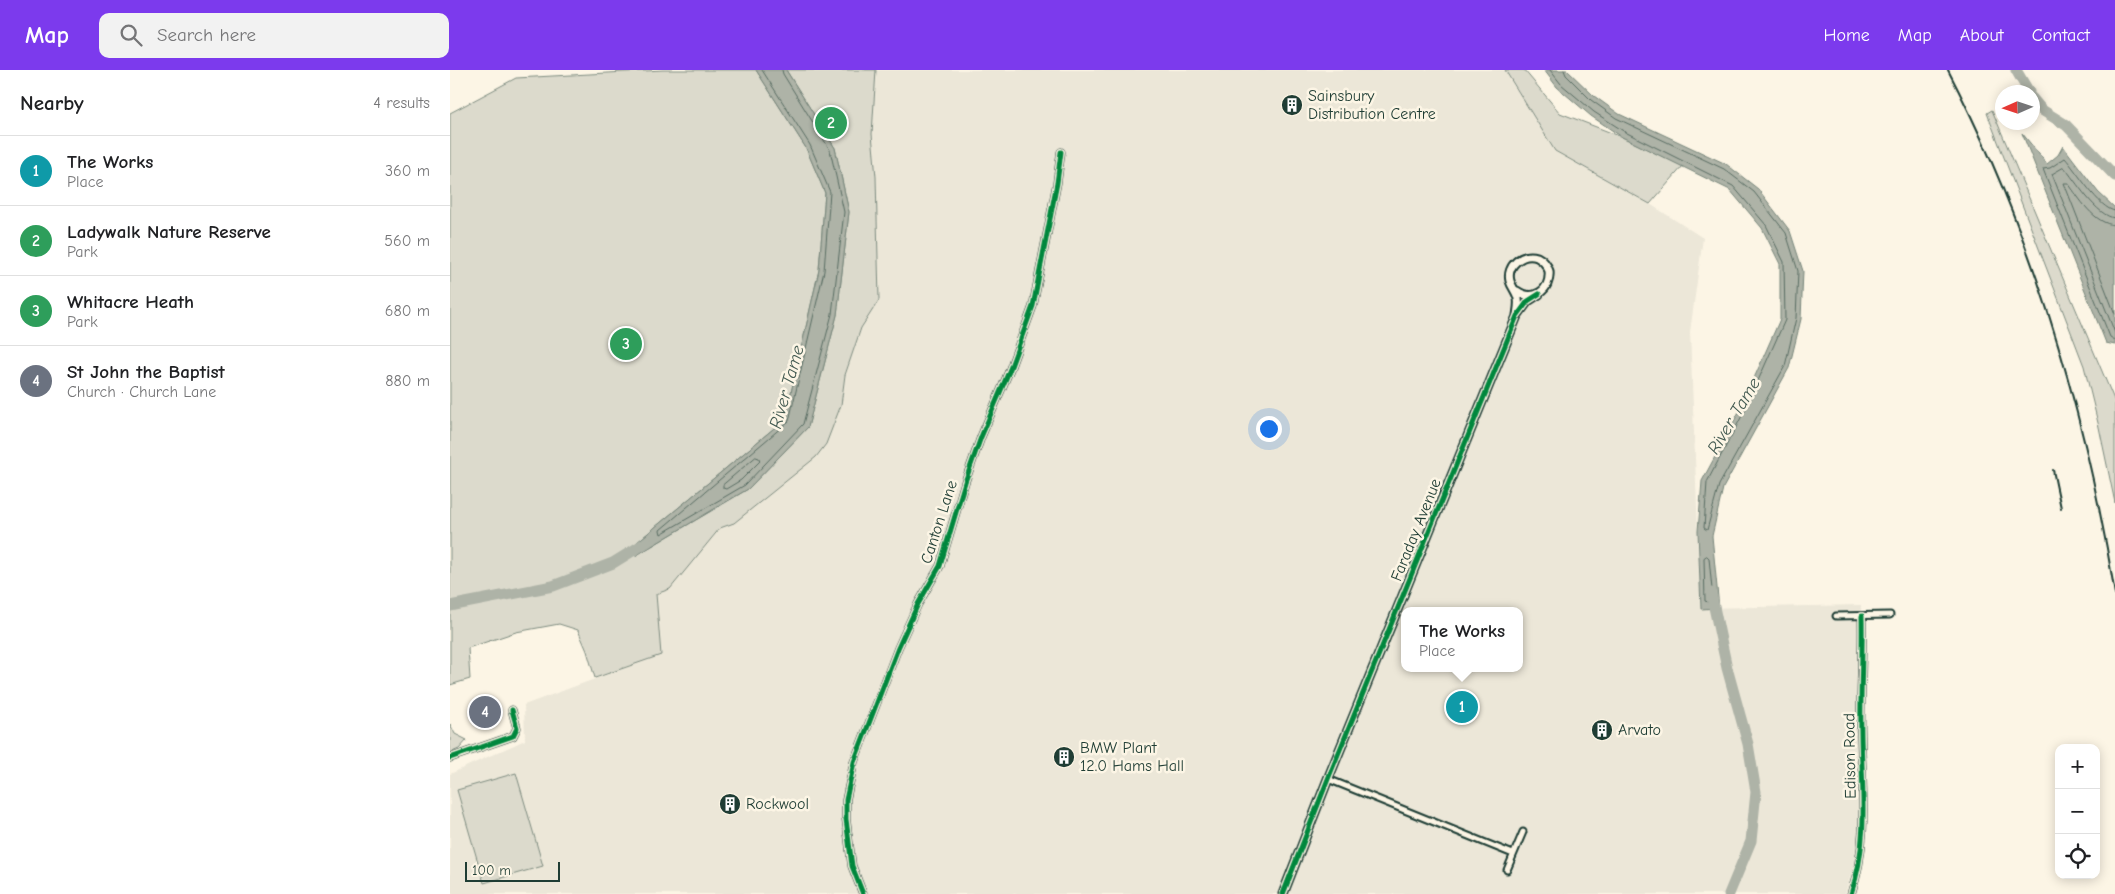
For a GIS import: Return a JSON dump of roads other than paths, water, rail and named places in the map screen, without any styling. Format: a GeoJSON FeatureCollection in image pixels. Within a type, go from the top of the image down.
{"type":"FeatureCollection","features":[{"type":"Feature","properties":{"kind":"street","name":"Canton Lane"},"geometry":{"type":"LineString","coordinates":[[864,894],[852,866],[846,819],[846,800],[854,762],[898,648],[918,604],[940,566],[968,473],[1033,306],[1061,152]]}},
{"type":"Feature","properties":{"kind":"street"},"geometry":{"type":"LineString","coordinates":[[1531,256],[1541,260],[1549,271],[1547,287],[1539,294],[1527,296],[1516,291],[1510,282],[1511,269],[1520,258],[1531,256]]}},
{"type":"Feature","properties":{"kind":"street","name":"Faraday Avenue"},"geometry":{"type":"LineString","coordinates":[[1516,291],[1519,301],[1517,316]]}},
{"type":"Feature","properties":{"kind":"street","name":"Faraday Avenue"},"geometry":{"type":"LineString","coordinates":[[1283,894],[1517,316],[1528,301],[1539,294]]}},
{"type":"Feature","properties":{"kind":"street"},"geometry":{"type":"LineString","coordinates":[[1836,616],[1890,615]]}},
{"type":"Feature","properties":{"kind":"street","name":"Edison Road"},"geometry":{"type":"LineString","coordinates":[[1850,894],[1860,863],[1863,833],[1861,734],[1862,616]]}},
{"type":"Feature","properties":{"kind":"street"},"geometry":{"type":"LineString","coordinates":[[450,758],[513,736],[517,728],[512,710]]}},
{"type":"Feature","properties":{"kind":"street"},"geometry":{"type":"LineString","coordinates":[[1328,779],[1514,854]]}},
{"type":"Feature","properties":{"kind":"street"},"geometry":{"type":"LineString","coordinates":[[1507,870],[1523,832]]}},
{"type":"Feature","properties":{"kind":"water"},"geometry":{"type":"Polygon","coordinates":[[[756,70],[786,70],[835,148],[849,212],[837,315],[808,427],[748,489],[635,556],[636,543],[785,419],[819,270],[825,193],[806,148],[756,70]]]}},
{"type":"Feature","properties":{"kind":"water"},"geometry":{"type":"Polygon","coordinates":[[[1544,70],[1567,70],[1594,96],[1619,114],[1726,164],[1758,189],[1790,231],[1803,271],[1801,319],[1789,368],[1723,488],[1712,536],[1719,608],[1701,609],[1698,531],[1702,481],[1741,408],[1780,319],[1780,264],[1762,228],[1730,190],[1622,137],[1591,116],[1557,87],[1544,70]]]}},
{"type":"Feature","properties":{"kind":"water"},"geometry":{"type":"Polygon","coordinates":[[[2022,133],[2047,164],[2058,155],[2063,146],[2098,192],[2115,208],[2115,345],[2106,343],[2022,133]]]}},
{"type":"Feature","properties":{"kind":"waterway"},"geometry":{"type":"LineString","coordinates":[[2016,70],[2025,85]]}},
{"type":"Feature","properties":{"kind":"waterway"},"geometry":{"type":"LineString","coordinates":[[2040,108],[2066,125],[2115,176]]}},
{"type":"Feature","properties":{"kind":"waterway","name":"River Tame"},"geometry":{"type":"LineString","coordinates":[[450,606],[553,586],[613,563],[647,542]]}},
{"type":"Feature","properties":{"kind":"waterway","name":"River Tame"},"geometry":{"type":"LineString","coordinates":[[1711,593],[1727,668],[1748,744],[1756,792],[1751,841],[1729,894]]}},
{"type":"Feature","properties":{"kind":"railway"},"geometry":{"type":"LineString","coordinates":[[1948,70],[2006,195],[2052,325],[2088,458],[2115,594]]}},
{"type":"Feature","properties":{"kind":"railway"},"geometry":{"type":"LineString","coordinates":[[2053,470],[2061,508]]}},
{"type":"Feature","properties":{"kind":"place","name":"Sainsbury Distribution Centre"},"geometry":{"type":"Point","coordinates":[1292,105]}},
{"type":"Feature","properties":{"kind":"place","name":"Ladywalk Nature Reserve"},"geometry":{"type":"Point","coordinates":[831,123]}},
{"type":"Feature","properties":{"kind":"place","name":"Whitacre Heath"},"geometry":{"type":"Point","coordinates":[626,344]}},
{"type":"Feature","properties":{"kind":"place","name":"The Works"},"geometry":{"type":"Point","coordinates":[1462,707]}},
{"type":"Feature","properties":{"kind":"place","name":"St John the Baptist"},"geometry":{"type":"Point","coordinates":[485,712]}},
{"type":"Feature","properties":{"kind":"place","name":"Arvato"},"geometry":{"type":"Point","coordinates":[1602,730]}},
{"type":"Feature","properties":{"kind":"place","name":"BMW Plant 12.0 Hams Hall"},"geometry":{"type":"Point","coordinates":[1064,757]}},
{"type":"Feature","properties":{"kind":"place","name":"Rockwool"},"geometry":{"type":"Point","coordinates":[730,804]}}]}
